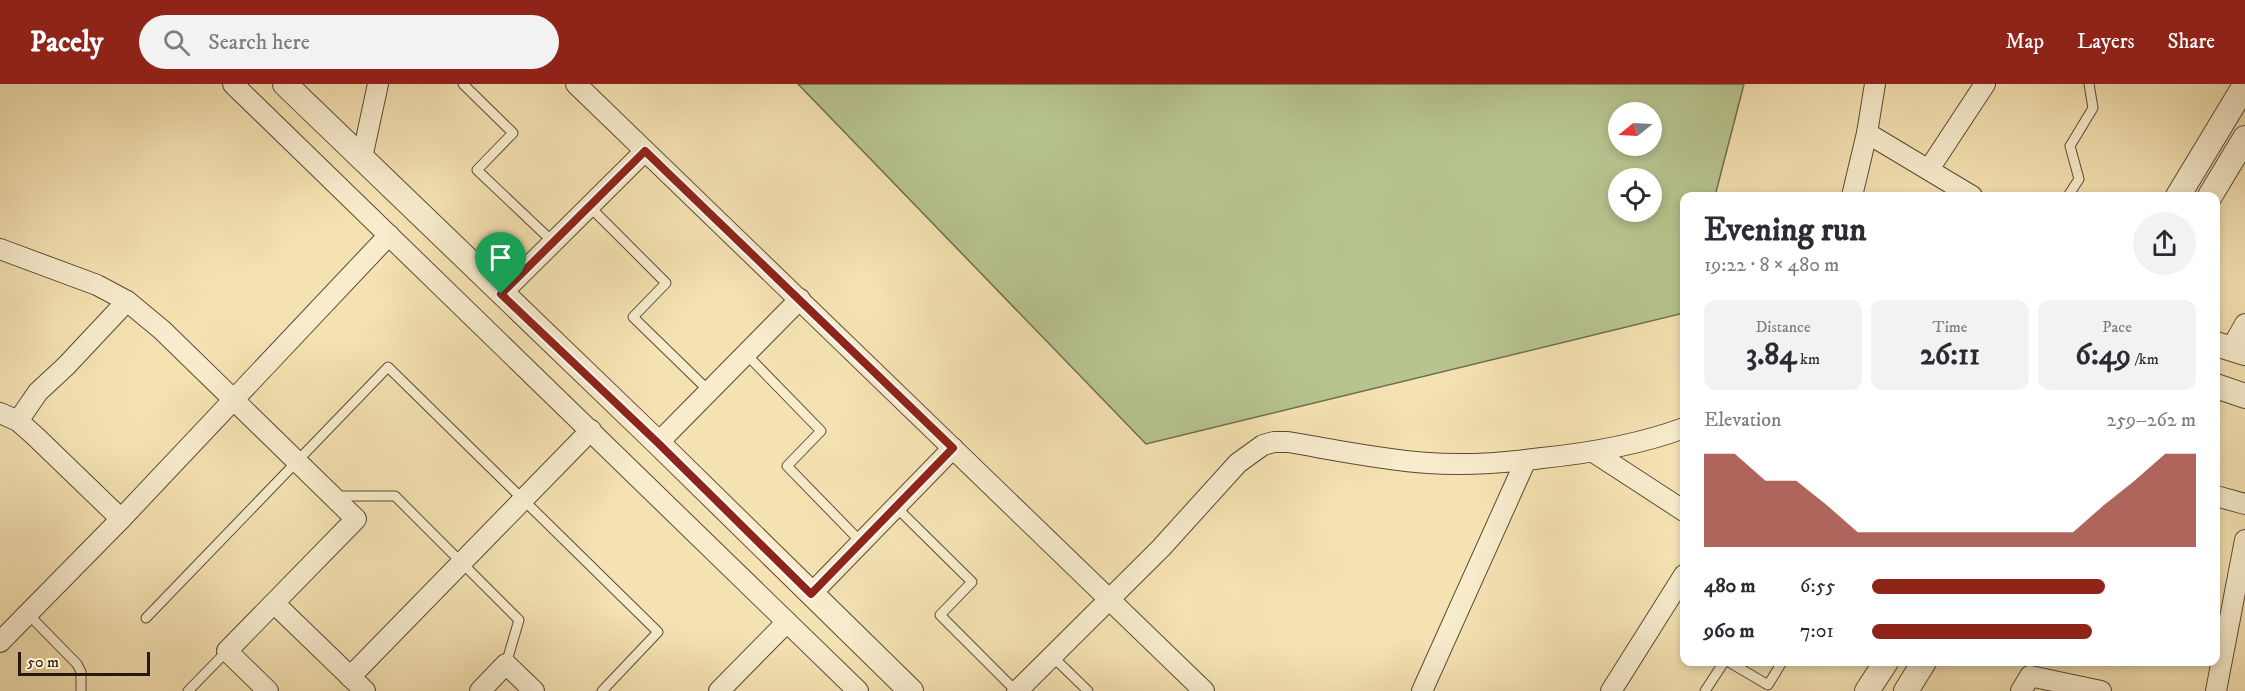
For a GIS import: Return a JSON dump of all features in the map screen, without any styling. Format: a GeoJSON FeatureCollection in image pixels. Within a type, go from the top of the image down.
{"type":"FeatureCollection","features":[{"type":"Feature","properties":{"kind":"street"},"geometry":{"type":"LineString","coordinates":[[233,84],[858,691]]}},
{"type":"Feature","properties":{"kind":"street"},"geometry":{"type":"LineString","coordinates":[[285,84],[658,443],[911,691]]}},
{"type":"Feature","properties":{"kind":"street"},"geometry":{"type":"LineString","coordinates":[[362,158],[378,84]]}},
{"type":"Feature","properties":{"kind":"street"},"geometry":{"type":"LineString","coordinates":[[576,84],[1204,691]]}},
{"type":"Feature","properties":{"kind":"street"},"geometry":{"type":"LineString","coordinates":[[1853,192],[1867,133],[1875,84]]}},
{"type":"Feature","properties":{"kind":"street"},"geometry":{"type":"LineString","coordinates":[[1929,170],[1984,84]]}},
{"type":"Feature","properties":{"kind":"street"},"geometry":{"type":"LineString","coordinates":[[2180,192],[2243,85]]}},
{"type":"Feature","properties":{"kind":"street"},"geometry":{"type":"LineString","coordinates":[[1867,133],[1965,192]]}},
{"type":"Feature","properties":{"kind":"street"},"geometry":{"type":"LineString","coordinates":[[2212,192],[2245,138]]}},
{"type":"Feature","properties":{"kind":"street"},"geometry":{"type":"LineString","coordinates":[[501,294],[645,151]]}},
{"type":"Feature","properties":{"kind":"street"},"geometry":{"type":"LineString","coordinates":[[0,642],[121,519],[389,235]]}},
{"type":"Feature","properties":{"kind":"street"},"geometry":{"type":"LineString","coordinates":[[1,250],[98,285],[128,300],[234,399],[356,519],[227,651],[268,691]]}},
{"type":"Feature","properties":{"kind":"street"},"geometry":{"type":"LineString","coordinates":[[658,443],[800,299]]}},
{"type":"Feature","properties":{"kind":"street"},"geometry":{"type":"LineString","coordinates":[[121,519],[9,417],[66,366],[128,300]]}},
{"type":"Feature","properties":{"kind":"street"},"geometry":{"type":"LineString","coordinates":[[2231,349],[2245,324]]}},
{"type":"Feature","properties":{"kind":"street"},"geometry":{"type":"LineString","coordinates":[[2220,388],[2245,396]]}},
{"type":"Feature","properties":{"kind":"street"},"geometry":{"type":"LineString","coordinates":[[1016,691],[1161,548],[1226,475],[1249,453],[1263,445],[1288,442],[1427,463],[1476,465],[1595,453],[1680,429]]}},
{"type":"Feature","properties":{"kind":"street"},"geometry":{"type":"LineString","coordinates":[[350,676],[591,430]]}},
{"type":"Feature","properties":{"kind":"street"},"geometry":{"type":"LineString","coordinates":[[811,594],[953,448]]}},
{"type":"Feature","properties":{"kind":"street"},"geometry":{"type":"LineString","coordinates":[[1595,453],[1680,509]]}},
{"type":"Feature","properties":{"kind":"street"},"geometry":{"type":"LineString","coordinates":[[1422,691],[1526,460]]}},
{"type":"Feature","properties":{"kind":"street"},"geometry":{"type":"LineString","coordinates":[[2220,497],[2245,504]]}},
{"type":"Feature","properties":{"kind":"street"},"geometry":{"type":"LineString","coordinates":[[2216,691],[2245,540]]}},
{"type":"Feature","properties":{"kind":"street"},"geometry":{"type":"LineString","coordinates":[[1618,688],[1680,582]]}},
{"type":"Feature","properties":{"kind":"street"},"geometry":{"type":"LineString","coordinates":[[275,604],[365,691]]}},
{"type":"Feature","properties":{"kind":"street"},"geometry":{"type":"LineString","coordinates":[[719,691],[787,622]]}},
{"type":"Feature","properties":{"kind":"street"},"geometry":{"type":"LineString","coordinates":[[480,691],[506,664],[534,691]]}},
{"type":"Feature","properties":{"kind":"street"},"geometry":{"type":"LineString","coordinates":[[1867,691],[1883,666]]}},
{"type":"Feature","properties":{"kind":"street"},"geometry":{"type":"LineString","coordinates":[[1906,691],[1922,666]]}},
{"type":"Feature","properties":{"kind":"street"},"geometry":{"type":"LineString","coordinates":[[2030,676],[2101,691]]}},
{"type":"Feature","properties":{"kind":"lane"},"geometry":{"type":"LineString","coordinates":[[463,84],[513,133],[477,170],[553,242]]}},
{"type":"Feature","properties":{"kind":"lane"},"geometry":{"type":"LineString","coordinates":[[2071,192],[2079,179],[2070,146],[2093,108],[2089,84]]}},
{"type":"Feature","properties":{"kind":"lane"},"geometry":{"type":"LineString","coordinates":[[589,206],[666,283],[633,317],[710,392]]}},
{"type":"Feature","properties":{"kind":"lane"},"geometry":{"type":"LineString","coordinates":[[746,354],[821,431],[787,466],[861,542]]}},
{"type":"Feature","properties":{"kind":"lane"},"geometry":{"type":"LineString","coordinates":[[146,618],[388,367],[658,632],[602,691]]}},
{"type":"Feature","properties":{"kind":"lane"},"geometry":{"type":"LineString","coordinates":[[332,496],[395,496],[519,620],[506,664]]}},
{"type":"Feature","properties":{"kind":"lane"},"geometry":{"type":"LineString","coordinates":[[896,506],[972,582],[940,615],[1016,691]]}},
{"type":"Feature","properties":{"kind":"lane"},"geometry":{"type":"LineString","coordinates":[[28,614],[77,664],[81,672],[81,691]]}},
{"type":"Feature","properties":{"kind":"lane"},"geometry":{"type":"LineString","coordinates":[[188,691],[227,651]]}},
{"type":"Feature","properties":{"kind":"lane"},"geometry":{"type":"LineString","coordinates":[[1053,656],[1088,691]]}},
{"type":"Feature","properties":{"kind":"lane"},"geometry":{"type":"LineString","coordinates":[[1706,691],[1722,666]]}},
{"type":"Feature","properties":{"kind":"lane"},"geometry":{"type":"LineString","coordinates":[[1737,666],[1768,685],[1779,666]]}},
{"type":"Feature","properties":{"kind":"green space"},"geometry":{"type":"Polygon","coordinates":[[[798,84],[1744,84],[1716,192],[1680,192],[1680,314],[1146,444],[798,84]]]}},
{"type":"Feature","properties":{"kind":"route"},"geometry":{"type":"LineString","coordinates":[[645,151],[953,448],[811,594],[658,443],[501,294],[645,151]]}}]}
